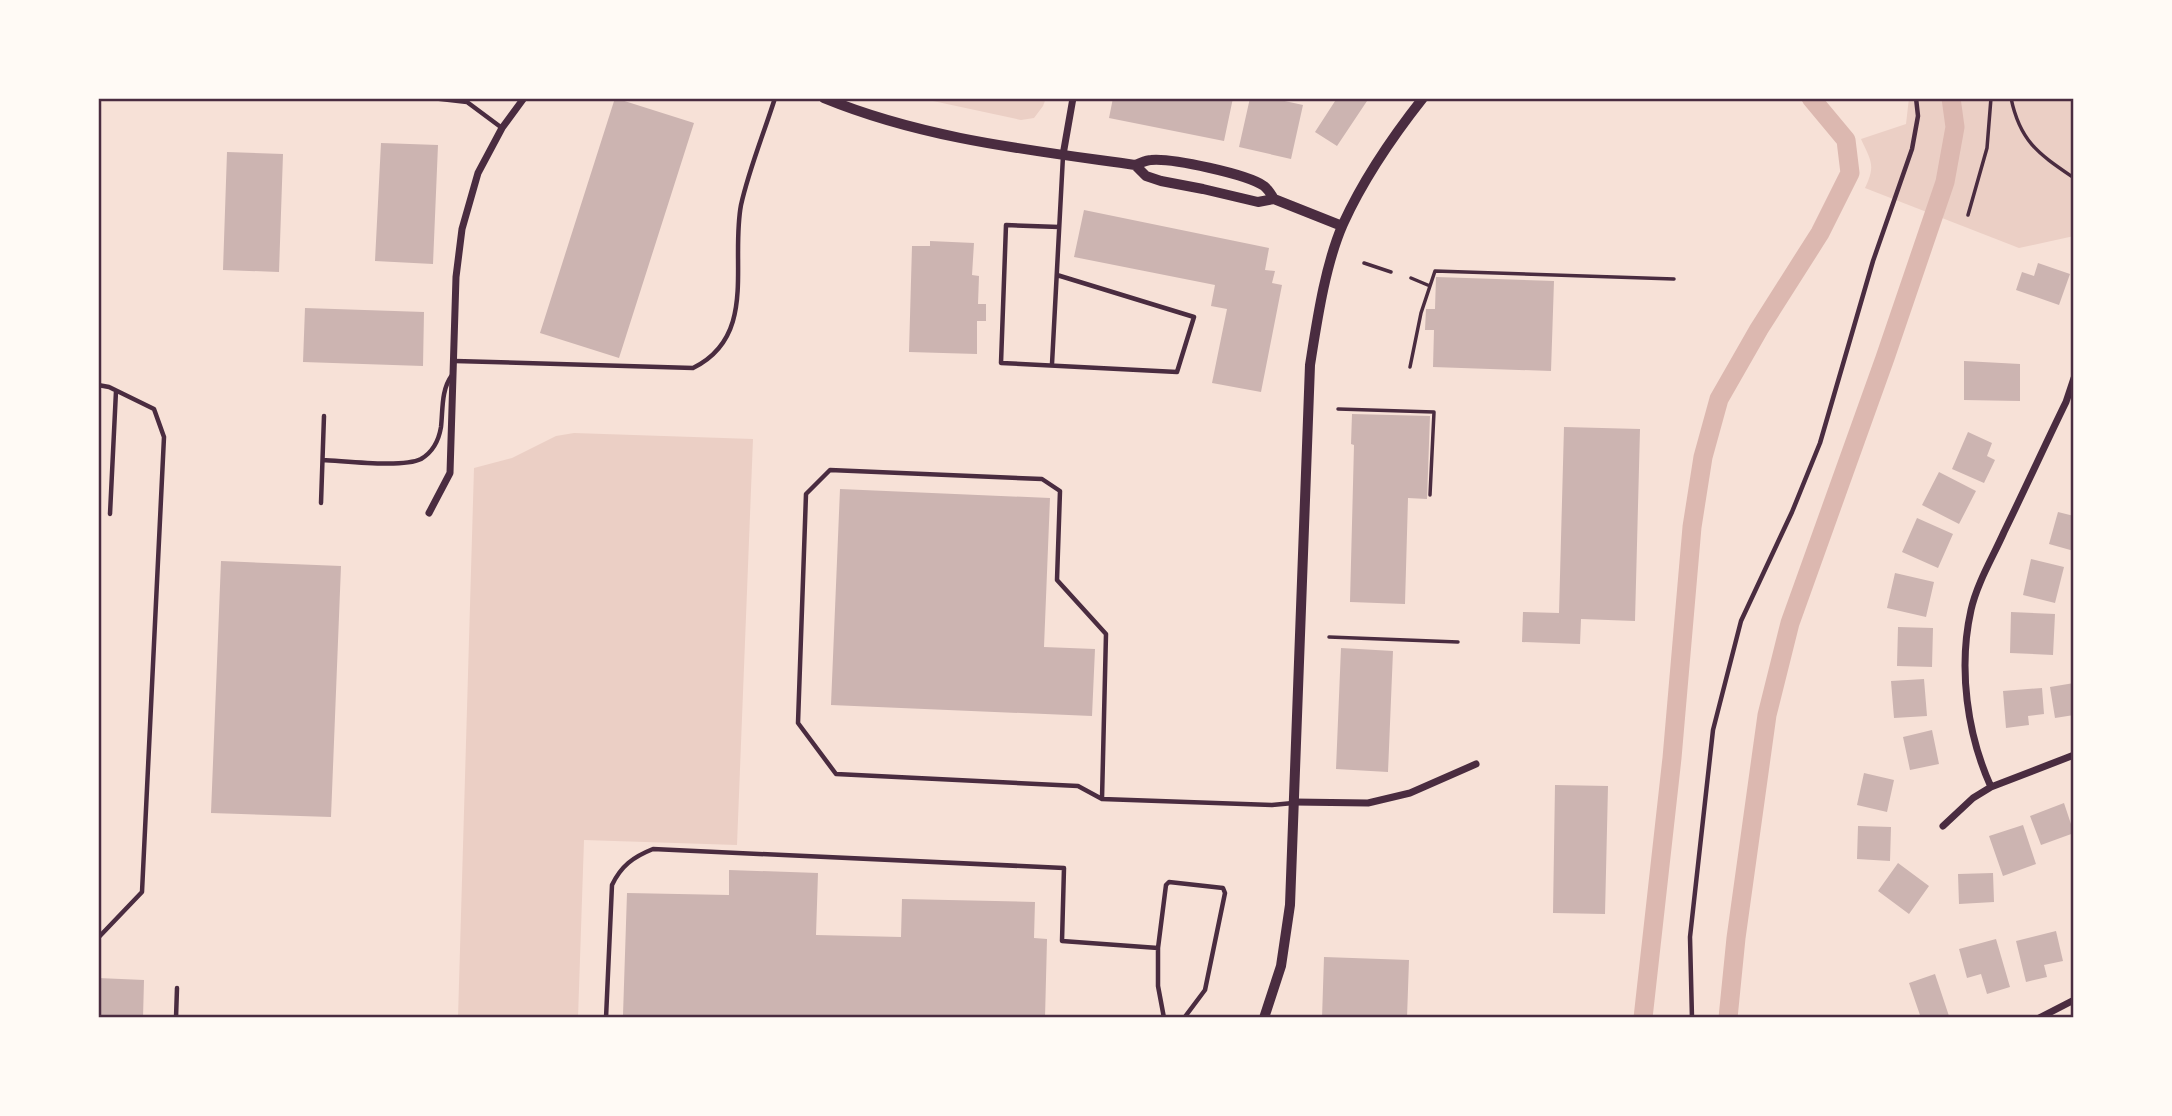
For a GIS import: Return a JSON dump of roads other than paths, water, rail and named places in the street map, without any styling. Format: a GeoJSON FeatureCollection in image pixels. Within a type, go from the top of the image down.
{"type":"FeatureCollection","features":[{"type":"Feature","properties":{"kind":"street"},"geometry":{"type":"LineString","coordinates":[[429,513],[450,473],[456,277],[462,229],[478,173],[502,128],[524,98]]}},
{"type":"Feature","properties":{"kind":"street"},"geometry":{"type":"LineString","coordinates":[[1063,155],[1073,98]]}},
{"type":"Feature","properties":{"kind":"street"},"geometry":{"type":"LineString","coordinates":[[1264,1018],[1281,966],[1290,905],[1310,365],[1320,301],[1342,226],[1362,187],[1423,98]]}},
{"type":"Feature","properties":{"kind":"street"},"geometry":{"type":"LineString","coordinates":[[831,99],[892,123],[941,135],[1135,165],[1149,160],[1166,160],[1201,166],[1255,181],[1266,187],[1274,199]]}},
{"type":"Feature","properties":{"kind":"street"},"geometry":{"type":"LineString","coordinates":[[1135,165],[1146,176],[1161,181],[1258,202],[1274,199],[1342,226]]}},
{"type":"Feature","properties":{"kind":"street"},"geometry":{"type":"LineString","coordinates":[[1991,787],[1982,766],[1972,727],[1966,685],[1966,643],[1972,608],[1986,572],[2070,403],[2074,378]]}},
{"type":"Feature","properties":{"kind":"street"},"geometry":{"type":"LineString","coordinates":[[1943,826],[1973,798],[1991,787],[2074,755]]}},
{"type":"Feature","properties":{"kind":"street"},"geometry":{"type":"LineString","coordinates":[[1294,802],[1368,803],[1410,793],[1476,764]]}},
{"type":"Feature","properties":{"kind":"street"},"geometry":{"type":"LineString","coordinates":[[2039,1018],[2074,1000]]}},
{"type":"Feature","properties":{"kind":"lane"},"geometry":{"type":"LineString","coordinates":[[432,98],[467,102],[502,128]]}},
{"type":"Feature","properties":{"kind":"lane"},"geometry":{"type":"LineString","coordinates":[[455,361],[692,368],[710,360],[729,336],[737,305],[741,206],[775,98]]}},
{"type":"Feature","properties":{"kind":"lane"},"geometry":{"type":"LineString","coordinates":[[1692,1018],[1690,937],[1713,730],[1741,621],[1792,512],[1820,443],[1872,261],[1912,149],[1918,116],[1916,98]]}},
{"type":"Feature","properties":{"kind":"lane"},"geometry":{"type":"LineString","coordinates":[[1052,364],[1063,155]]}},
{"type":"Feature","properties":{"kind":"lane"},"geometry":{"type":"LineString","coordinates":[[1056,275],[1194,317],[1177,372],[1001,363],[1006,225],[1059,227]]}},
{"type":"Feature","properties":{"kind":"lane"},"geometry":{"type":"LineString","coordinates":[[323,460],[402,463],[421,458],[436,445],[440,435],[445,385],[455,372]]}},
{"type":"Feature","properties":{"kind":"lane"},"geometry":{"type":"LineString","coordinates":[[98,385],[154,409],[164,437],[142,892],[98,937]]}},
{"type":"Feature","properties":{"kind":"lane"},"geometry":{"type":"LineString","coordinates":[[110,514],[116,391]]}},
{"type":"Feature","properties":{"kind":"lane"},"geometry":{"type":"LineString","coordinates":[[321,503],[324,416]]}},
{"type":"Feature","properties":{"kind":"lane"},"geometry":{"type":"LineString","coordinates":[[1102,799],[1106,634],[1057,580],[1060,491],[1042,479],[830,470],[806,494],[798,723],[836,774],[1078,786],[1102,799],[1272,805],[1294,802]]}},
{"type":"Feature","properties":{"kind":"lane"},"geometry":{"type":"LineString","coordinates":[[606,1018],[611,885],[632,858],[653,849],[1063,868],[1062,941],[1157,948]]}},
{"type":"Feature","properties":{"kind":"lane"},"geometry":{"type":"LineString","coordinates":[[1164,1018],[1158,986],[1157,948],[1166,885],[1169,882],[1223,888],[1226,893],[1205,990],[1184,1018]]}},
{"type":"Feature","properties":{"kind":"lane"},"geometry":{"type":"LineString","coordinates":[[176,1018],[177,989]]}},
{"type":"Feature","properties":{"kind":"waterway"},"geometry":{"type":"LineString","coordinates":[[1643,1018],[1672,758],[1692,527],[1703,457],[1719,399],[1759,329],[1820,233],[1850,173],[1846,140],[1811,98]]}},
{"type":"Feature","properties":{"kind":"waterway"},"geometry":{"type":"LineString","coordinates":[[1728,1018],[1736,938],[1767,715],[1790,623],[1945,182],[1955,127],[1951,98]]}}]}
